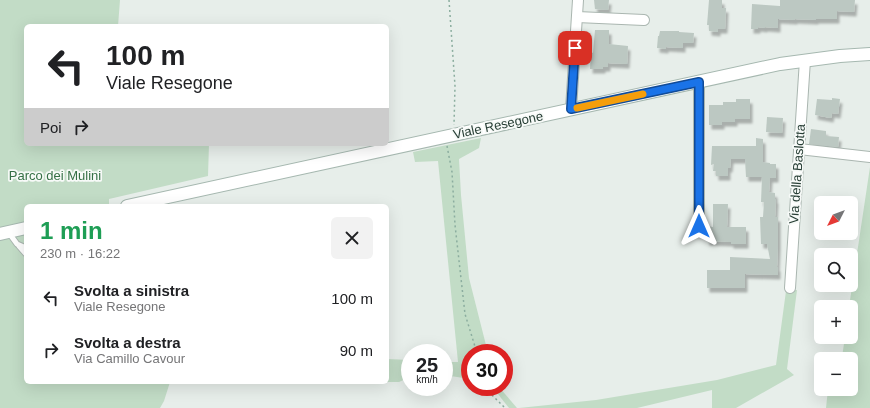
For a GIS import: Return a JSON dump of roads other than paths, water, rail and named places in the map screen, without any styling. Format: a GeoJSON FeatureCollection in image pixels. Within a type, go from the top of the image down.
{"type":"FeatureCollection","features":[{"type":"Feature","properties":{"kind":"street"},"geometry":{"type":"LineString","coordinates":[[571,109],[578,0]]}},
{"type":"Feature","properties":{"kind":"street"},"geometry":{"type":"LineString","coordinates":[[577,17],[644,20]]}},
{"type":"Feature","properties":{"kind":"street","name":"Viale Resegone"},"geometry":{"type":"LineString","coordinates":[[136,204],[780,64],[840,56],[870,54]]}},
{"type":"Feature","properties":{"kind":"street","name":"Via della Baslotta"},"geometry":{"type":"LineString","coordinates":[[790,288],[805,60]]}},
{"type":"Feature","properties":{"kind":"street"},"geometry":{"type":"LineString","coordinates":[[699,82],[699,226]]}},
{"type":"Feature","properties":{"kind":"street"},"geometry":{"type":"LineString","coordinates":[[799,149],[870,158]]}},
{"type":"Feature","properties":{"kind":"street"},"geometry":{"type":"LineString","coordinates":[[4,233],[24,228]]}},
{"type":"Feature","properties":{"kind":"lane"},"geometry":{"type":"LineString","coordinates":[[4,233],[24,252]]}},
{"type":"Feature","properties":{"kind":"lane"},"geometry":{"type":"LineString","coordinates":[[17,244],[24,247]]}},
{"type":"Feature","properties":{"kind":"park label","name":"Parco dei Mulini"},"geometry":{"type":"Point","coordinates":[55,175]}}]}
